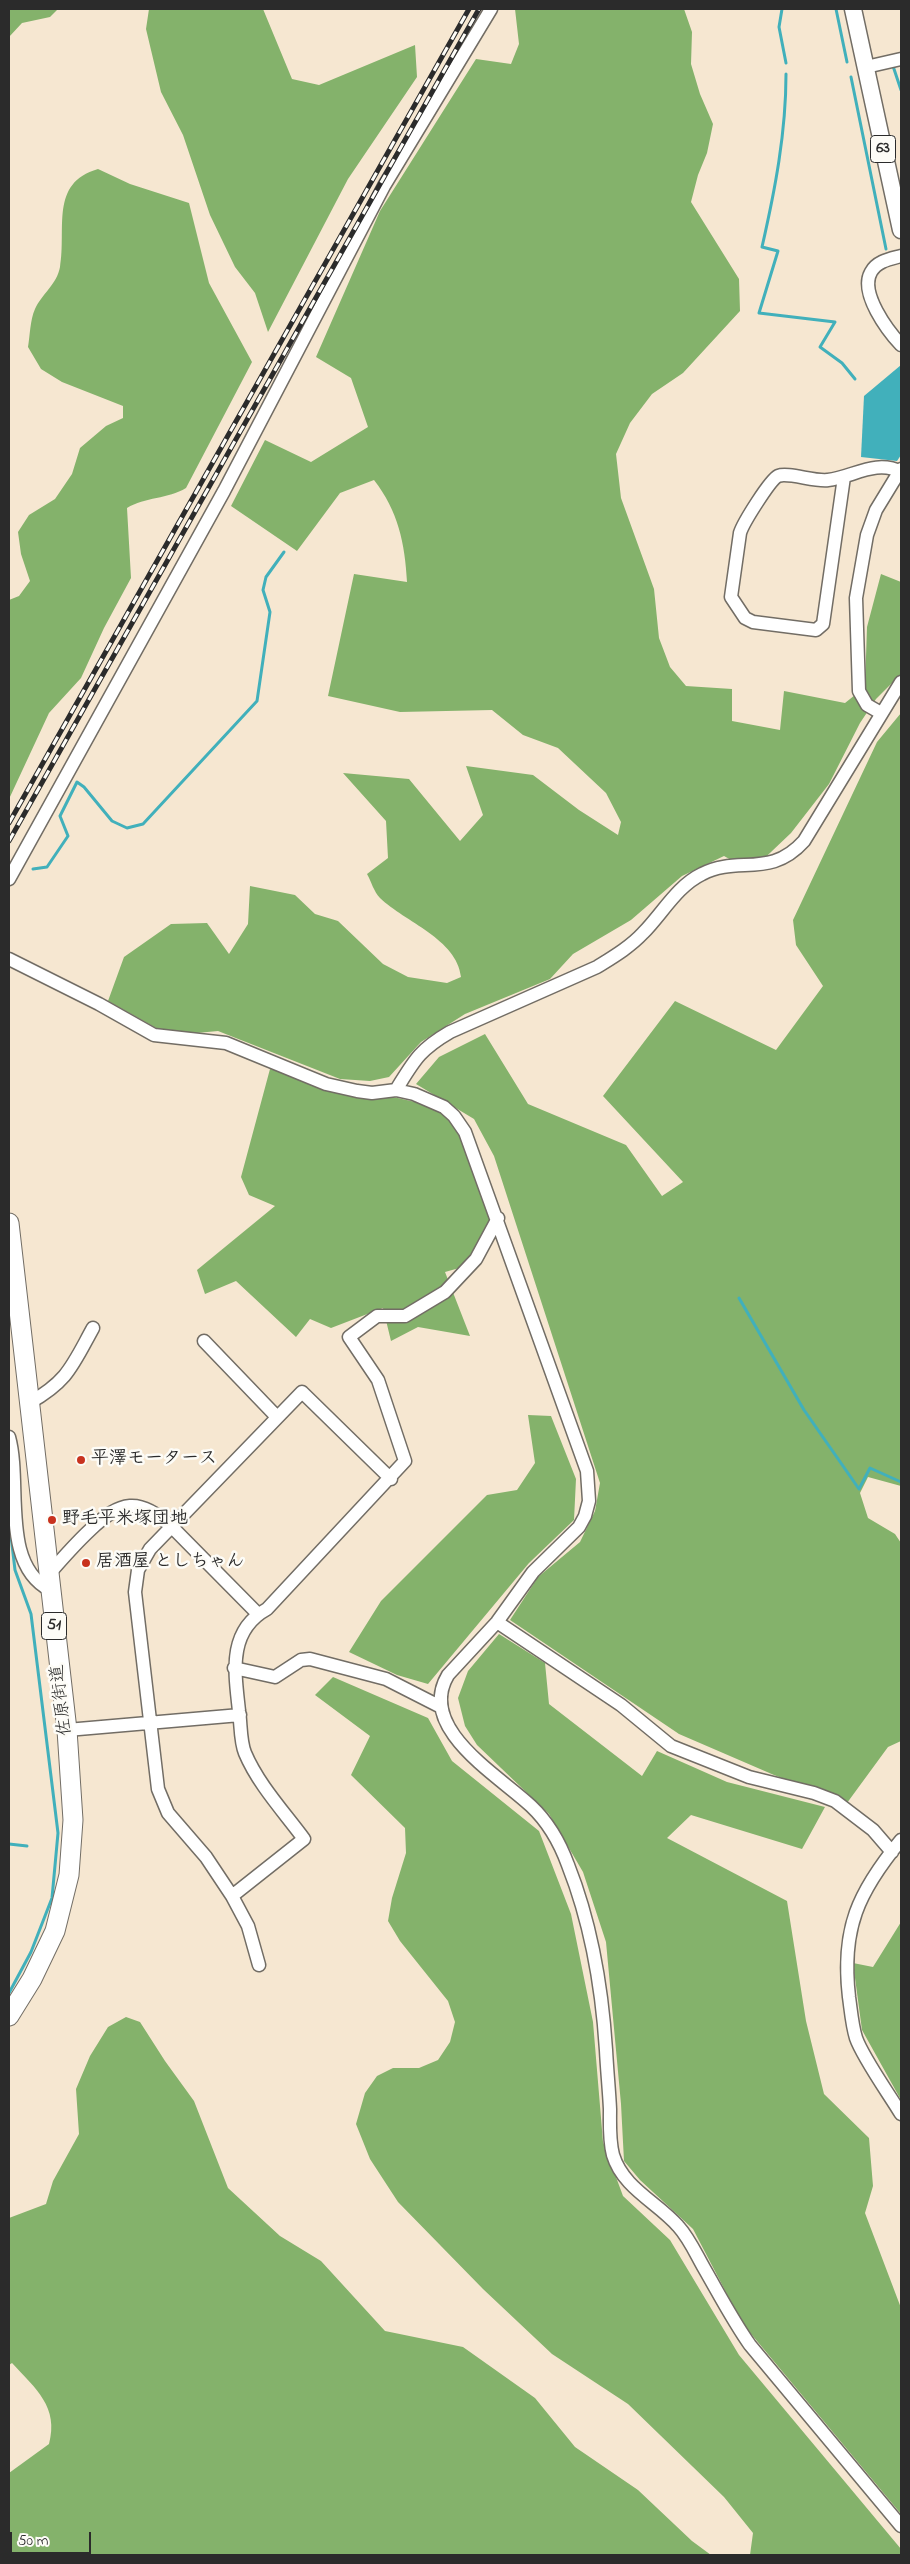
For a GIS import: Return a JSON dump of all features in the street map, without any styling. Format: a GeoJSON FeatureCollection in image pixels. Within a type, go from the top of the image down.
{"type":"FeatureCollection","features":[{"type":"Feature","properties":{"kind":"highway","name":"佐原街道"},"geometry":{"type":"LineString","coordinates":[[9,1223],[66,1730],[73,1820],[69,1875],[55,1931],[32,1979],[9,2016]]}},
{"type":"Feature","properties":{"kind":"main road","name":"63"},"geometry":{"type":"LineString","coordinates":[[853,9],[901,230]]}},
{"type":"Feature","properties":{"kind":"street"},"geometry":{"type":"LineString","coordinates":[[9,879],[14,857],[224,491],[384,186],[491,9]]}},
{"type":"Feature","properties":{"kind":"street"},"geometry":{"type":"LineString","coordinates":[[866,67],[901,59]]}},
{"type":"Feature","properties":{"kind":"street"},"geometry":{"type":"LineString","coordinates":[[901,256],[882,262],[870,273],[868,281],[880,317],[901,345]]}},
{"type":"Feature","properties":{"kind":"street"},"geometry":{"type":"LineString","coordinates":[[844,477],[823,624],[816,630],[753,622],[745,618],[734,604],[731,592],[740,532],[756,504],[778,476],[826,480],[844,477],[876,466],[901,470],[876,510],[867,535],[856,598],[859,691],[867,705],[881,713]]}},
{"type":"Feature","properties":{"kind":"street"},"geometry":{"type":"LineString","coordinates":[[396,1090],[415,1057],[432,1042],[450,1032],[597,967],[613,957],[643,934],[686,884],[702,873],[718,868],[762,865],[792,854],[804,841],[901,682]]}},
{"type":"Feature","properties":{"kind":"street"},"geometry":{"type":"LineString","coordinates":[[9,960],[99,1004],[154,1035],[226,1043],[320,1082],[372,1093],[396,1090],[432,1100],[454,1116],[472,1146],[586,1471],[589,1501],[585,1516],[578,1527],[533,1572],[497,1622],[448,1675],[442,1686],[439,1706],[452,1735],[546,1822],[558,1841],[568,1864],[588,1928],[599,1986],[605,2039],[611,2144],[618,2167],[636,2190],[678,2226],[750,2345],[901,2526]]}},
{"type":"Feature","properties":{"kind":"street"},"geometry":{"type":"LineString","coordinates":[[232,1896],[304,1839],[263,1784],[244,1752],[234,1668],[236,1647],[241,1636],[258,1614],[268,1609],[391,1479],[405,1461],[378,1380],[349,1337],[377,1316],[404,1316],[445,1292],[476,1259],[498,1218]]}},
{"type":"Feature","properties":{"kind":"street"},"geometry":{"type":"LineString","coordinates":[[29,1403],[51,1391],[67,1375],[93,1328]]}},
{"type":"Feature","properties":{"kind":"street"},"geometry":{"type":"LineString","coordinates":[[204,1341],[277,1417]]}},
{"type":"Feature","properties":{"kind":"street"},"geometry":{"type":"LineString","coordinates":[[259,1965],[248,1926],[232,1896],[206,1856],[176,1824],[162,1801],[158,1789],[149,1724],[135,1584],[144,1557],[302,1392],[391,1479]]}},
{"type":"Feature","properties":{"kind":"street"},"geometry":{"type":"LineString","coordinates":[[9,1437],[13,1458],[12,1504],[17,1544],[30,1578],[36,1584],[49,1583],[82,1537],[108,1513],[132,1505],[146,1508],[158,1514],[258,1614]]}},
{"type":"Feature","properties":{"kind":"street"},"geometry":{"type":"LineString","coordinates":[[497,1622],[621,1705],[671,1746],[749,1778],[814,1793],[835,1801],[873,1830],[892,1852]]}},
{"type":"Feature","properties":{"kind":"street"},"geometry":{"type":"LineString","coordinates":[[234,1668],[275,1677],[301,1660],[310,1659],[386,1679],[439,1706]]}},
{"type":"Feature","properties":{"kind":"street"},"geometry":{"type":"LineString","coordinates":[[66,1730],[149,1724],[240,1714]]}},
{"type":"Feature","properties":{"kind":"street"},"geometry":{"type":"LineString","coordinates":[[901,1840],[866,1888],[854,1913],[849,1933],[846,1970],[856,2040],[901,2114]]}},
{"type":"Feature","properties":{"kind":"green space"},"geometry":{"type":"Polygon","coordinates":[[[9,9],[58,9],[50,17],[22,23],[9,37],[9,9]]]}},
{"type":"Feature","properties":{"kind":"green space"},"geometry":{"type":"Polygon","coordinates":[[[149,9],[263,9],[292,79],[319,85],[415,45],[417,77],[348,179],[268,332],[255,293],[235,267],[210,215],[183,135],[161,92],[146,29],[149,9]]]}},
{"type":"Feature","properties":{"kind":"green space"},"geometry":{"type":"Polygon","coordinates":[[[515,9],[684,9],[692,32],[691,64],[700,94],[713,124],[707,153],[698,175],[691,202],[739,279],[740,311],[683,373],[652,394],[630,423],[616,454],[621,498],[654,589],[659,638],[670,667],[686,686],[732,689],[732,721],[780,730],[784,691],[845,703],[865,687],[867,627],[881,574],[901,582],[901,674],[876,699],[860,723],[829,784],[791,833],[751,871],[724,856],[682,876],[631,920],[573,954],[550,979],[465,1014],[421,1042],[389,1077],[370,1081],[340,1079],[218,1031],[186,1034],[158,1029],[108,1001],[124,957],[171,924],[207,923],[229,954],[248,924],[250,886],[295,895],[315,914],[338,921],[383,964],[408,977],[447,983],[461,977],[457,964],[450,952],[440,942],[390,907],[376,893],[367,874],[388,858],[386,821],[343,773],[409,779],[460,841],[483,815],[466,766],[533,775],[579,810],[618,835],[621,822],[606,793],[558,748],[523,735],[492,710],[400,712],[328,696],[354,574],[407,582],[399,528],[389,504],[374,480],[340,493],[297,551],[231,506],[265,440],[311,462],[368,427],[351,378],[316,357],[380,211],[476,59],[511,64],[519,44],[515,9]]]}},
{"type":"Feature","properties":{"kind":"green space"},"geometry":{"type":"Polygon","coordinates":[[[98,169],[130,184],[189,203],[209,283],[252,362],[186,488],[179,492],[134,504],[127,508],[131,578],[104,628],[81,678],[49,713],[9,799],[9,600],[19,596],[30,581],[21,554],[18,532],[29,515],[55,499],[72,474],[80,448],[106,426],[123,418],[123,406],[62,382],[41,369],[28,347],[33,313],[41,298],[56,279],[60,267],[63,209],[66,196],[72,185],[83,176],[98,169]]]}},
{"type":"Feature","properties":{"kind":"green space"},"geometry":{"type":"Polygon","coordinates":[[[901,713],[901,1486],[868,1477],[860,1493],[868,1518],[895,1534],[901,1543],[901,1741],[888,1747],[847,1803],[774,1775],[679,1734],[510,1620],[538,1577],[580,1542],[595,1511],[600,1483],[494,1156],[474,1119],[416,1084],[439,1057],[485,1034],[528,1104],[626,1145],[662,1196],[683,1182],[603,1096],[675,1001],[776,1050],[823,986],[796,945],[793,920],[877,742],[901,713]]]}},
{"type":"Feature","properties":{"kind":"green space"},"geometry":{"type":"Polygon","coordinates":[[[270,1069],[424,1104],[446,1114],[457,1127],[492,1221],[470,1265],[445,1272],[470,1336],[418,1327],[391,1341],[383,1308],[331,1328],[310,1319],[296,1337],[236,1281],[205,1294],[197,1270],[275,1206],[249,1195],[241,1177],[270,1069]]]}},
{"type":"Feature","properties":{"kind":"green space"},"geometry":{"type":"Polygon","coordinates":[[[528,1415],[551,1416],[576,1479],[574,1520],[529,1563],[428,1684],[397,1675],[349,1652],[381,1601],[487,1495],[517,1490],[535,1463],[528,1415]]]}},
{"type":"Feature","properties":{"kind":"green space"},"geometry":{"type":"Polygon","coordinates":[[[499,1634],[545,1663],[549,1704],[642,1776],[657,1751],[727,1782],[825,1807],[802,1849],[691,1815],[667,1838],[787,1901],[806,2021],[824,2094],[869,2138],[873,2186],[865,2213],[901,2308],[901,2514],[742,2323],[693,2229],[640,2180],[624,2161],[621,2104],[606,1942],[583,1872],[549,1814],[477,1745],[465,1726],[458,1698],[468,1671],[499,1634]]]}},
{"type":"Feature","properties":{"kind":"green space"},"geometry":{"type":"Polygon","coordinates":[[[333,1677],[428,1718],[452,1761],[539,1831],[571,1914],[593,2022],[603,2142],[623,2196],[670,2240],[739,2355],[901,2549],[901,2555],[750,2555],[753,2533],[724,2497],[628,2404],[552,2354],[483,2289],[398,2202],[370,2159],[356,2124],[365,2093],[377,2076],[393,2068],[419,2068],[438,2060],[450,2042],[455,2022],[448,2001],[400,1941],[388,1921],[392,1898],[406,1853],[405,1828],[351,1775],[370,1736],[315,1695],[333,1677]]]}},
{"type":"Feature","properties":{"kind":"green space"},"geometry":{"type":"Polygon","coordinates":[[[901,1922],[901,2100],[862,2030],[853,1963],[873,1967],[901,1922]]]}},
{"type":"Feature","properties":{"kind":"green space"},"geometry":{"type":"Polygon","coordinates":[[[126,2017],[140,2022],[194,2101],[228,2188],[280,2236],[321,2261],[385,2331],[463,2347],[535,2398],[575,2447],[638,2490],[692,2541],[711,2555],[9,2555],[9,2473],[49,2444],[51,2419],[48,2409],[37,2390],[12,2363],[9,2365],[9,2218],[46,2204],[53,2181],[79,2134],[76,2089],[90,2056],[108,2027],[126,2017]]]}},
{"type":"Feature","properties":{"kind":"water"},"geometry":{"type":"Polygon","coordinates":[[[901,365],[901,455],[897,461],[861,457],[864,396],[901,365]]]}},
{"type":"Feature","properties":{"kind":"waterway"},"geometry":{"type":"LineString","coordinates":[[782,9],[779,27],[786,63]]}},
{"type":"Feature","properties":{"kind":"waterway"},"geometry":{"type":"LineString","coordinates":[[836,9],[847,62]]}},
{"type":"Feature","properties":{"kind":"waterway"},"geometry":{"type":"LineString","coordinates":[[893,66],[901,90]]}},
{"type":"Feature","properties":{"kind":"waterway"},"geometry":{"type":"LineString","coordinates":[[786,74],[786,96],[779,161],[762,247],[778,251],[759,313],[835,322],[820,347],[842,363],[855,379]]}},
{"type":"Feature","properties":{"kind":"waterway"},"geometry":{"type":"LineString","coordinates":[[851,77],[886,249]]}},
{"type":"Feature","properties":{"kind":"waterway"},"geometry":{"type":"LineString","coordinates":[[33,869],[47,867],[68,836],[60,816],[77,782],[84,787],[112,821],[127,828],[143,824],[257,701],[270,612],[263,590],[266,577],[284,552]]}},
{"type":"Feature","properties":{"kind":"waterway"},"geometry":{"type":"LineString","coordinates":[[739,1298],[804,1410],[859,1489],[870,1468],[901,1482]]}},
{"type":"Feature","properties":{"kind":"waterway"},"geometry":{"type":"LineString","coordinates":[[9,1993],[31,1952],[52,1898],[58,1833],[31,1614],[15,1570],[11,1536]]}},
{"type":"Feature","properties":{"kind":"waterway"},"geometry":{"type":"LineString","coordinates":[[9,1844],[27,1846]]}},
{"type":"Feature","properties":{"kind":"railway"},"geometry":{"type":"LineString","coordinates":[[9,823],[469,9]]}},
{"type":"Feature","properties":{"kind":"railway"},"geometry":{"type":"LineString","coordinates":[[9,841],[479,9]]}},
{"type":"Feature","properties":{"kind":"place","name":"平澤モータース"},"geometry":{"type":"Point","coordinates":[81,1460]}},
{"type":"Feature","properties":{"kind":"place","name":"野毛平米塚団地"},"geometry":{"type":"Point","coordinates":[52,1520]}},
{"type":"Feature","properties":{"kind":"place","name":"居酒屋 としちゃん"},"geometry":{"type":"Point","coordinates":[86,1563]}}]}
